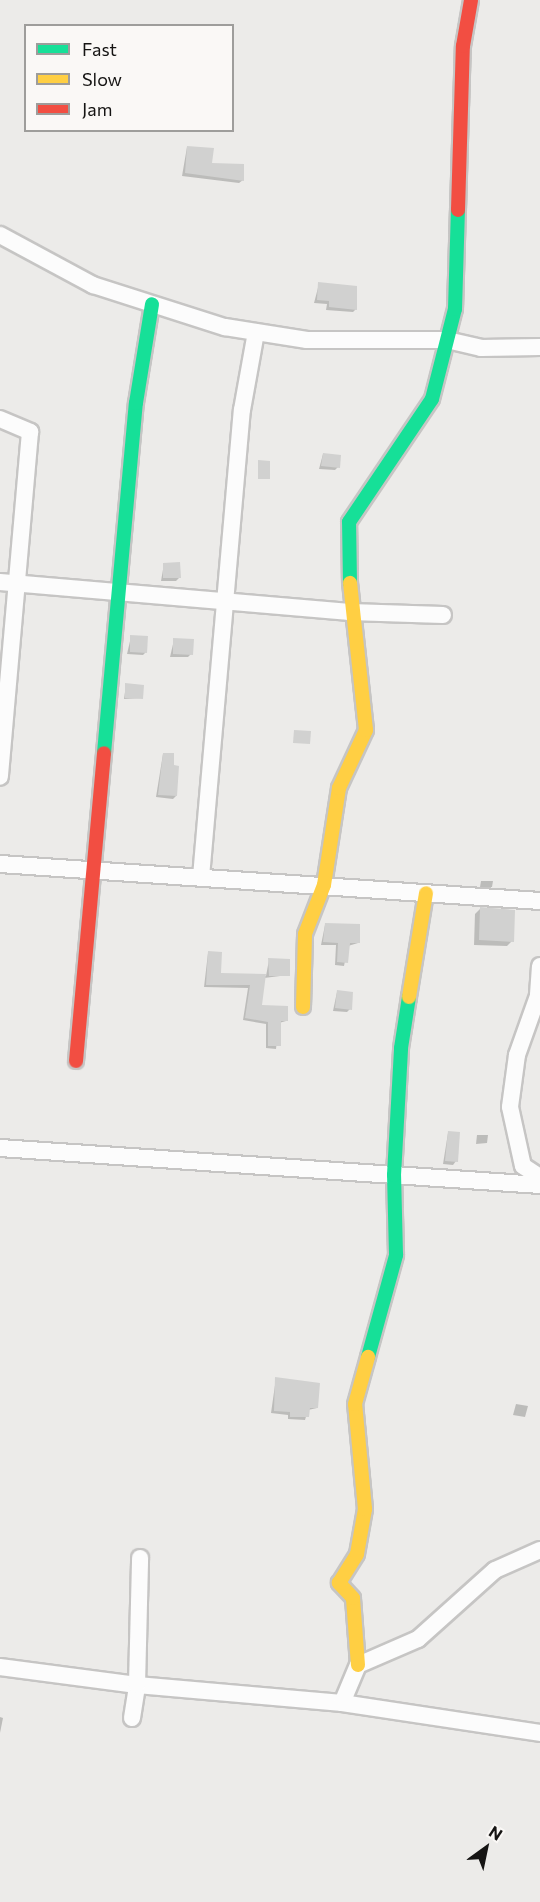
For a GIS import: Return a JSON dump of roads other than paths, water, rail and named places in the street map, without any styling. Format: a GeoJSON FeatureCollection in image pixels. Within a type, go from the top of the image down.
{"type":"FeatureCollection","features":[{"type":"Feature","properties":{"kind":"street"},"geometry":{"type":"LineString","coordinates":[[303,1007],[305,934],[324,885],[339,788],[366,730],[350,612],[349,522],[432,399],[455,309],[463,46],[471,0]]}},
{"type":"Feature","properties":{"kind":"street"},"geometry":{"type":"LineString","coordinates":[[0,235],[93,285],[225,327],[307,340],[447,340],[481,348],[540,347]]}},
{"type":"Feature","properties":{"kind":"street"},"geometry":{"type":"LineString","coordinates":[[76,1061],[136,403],[152,304]]}},
{"type":"Feature","properties":{"kind":"street"},"geometry":{"type":"LineString","coordinates":[[201,877],[242,410],[256,332]]}},
{"type":"Feature","properties":{"kind":"street"},"geometry":{"type":"LineString","coordinates":[[0,419],[30,432],[8,583],[0,777]]}},
{"type":"Feature","properties":{"kind":"street"},"geometry":{"type":"LineString","coordinates":[[8,583],[226,599],[350,612],[443,615]]}},
{"type":"Feature","properties":{"kind":"street"},"geometry":{"type":"LineString","coordinates":[[0,864],[540,901]]}},
{"type":"Feature","properties":{"kind":"street"},"geometry":{"type":"LineString","coordinates":[[342,1703],[358,1665],[352,1598],[339,1582],[357,1554],[365,1509],[354,1404],[396,1255],[394,1175],[403,1019],[426,893]]}},
{"type":"Feature","properties":{"kind":"street"},"geometry":{"type":"LineString","coordinates":[[540,966],[538,996],[517,1055],[510,1107],[523,1166],[540,1177]]}},
{"type":"Feature","properties":{"kind":"street"},"geometry":{"type":"LineString","coordinates":[[0,1148],[540,1185]]}},
{"type":"Feature","properties":{"kind":"street"},"geometry":{"type":"LineString","coordinates":[[358,1665],[418,1639],[495,1570],[540,1550]]}},
{"type":"Feature","properties":{"kind":"street"},"geometry":{"type":"LineString","coordinates":[[132,1718],[137,1685],[140,1558]]}},
{"type":"Feature","properties":{"kind":"street"},"geometry":{"type":"LineString","coordinates":[[0,1667],[137,1685],[342,1703],[540,1733]]}}]}
